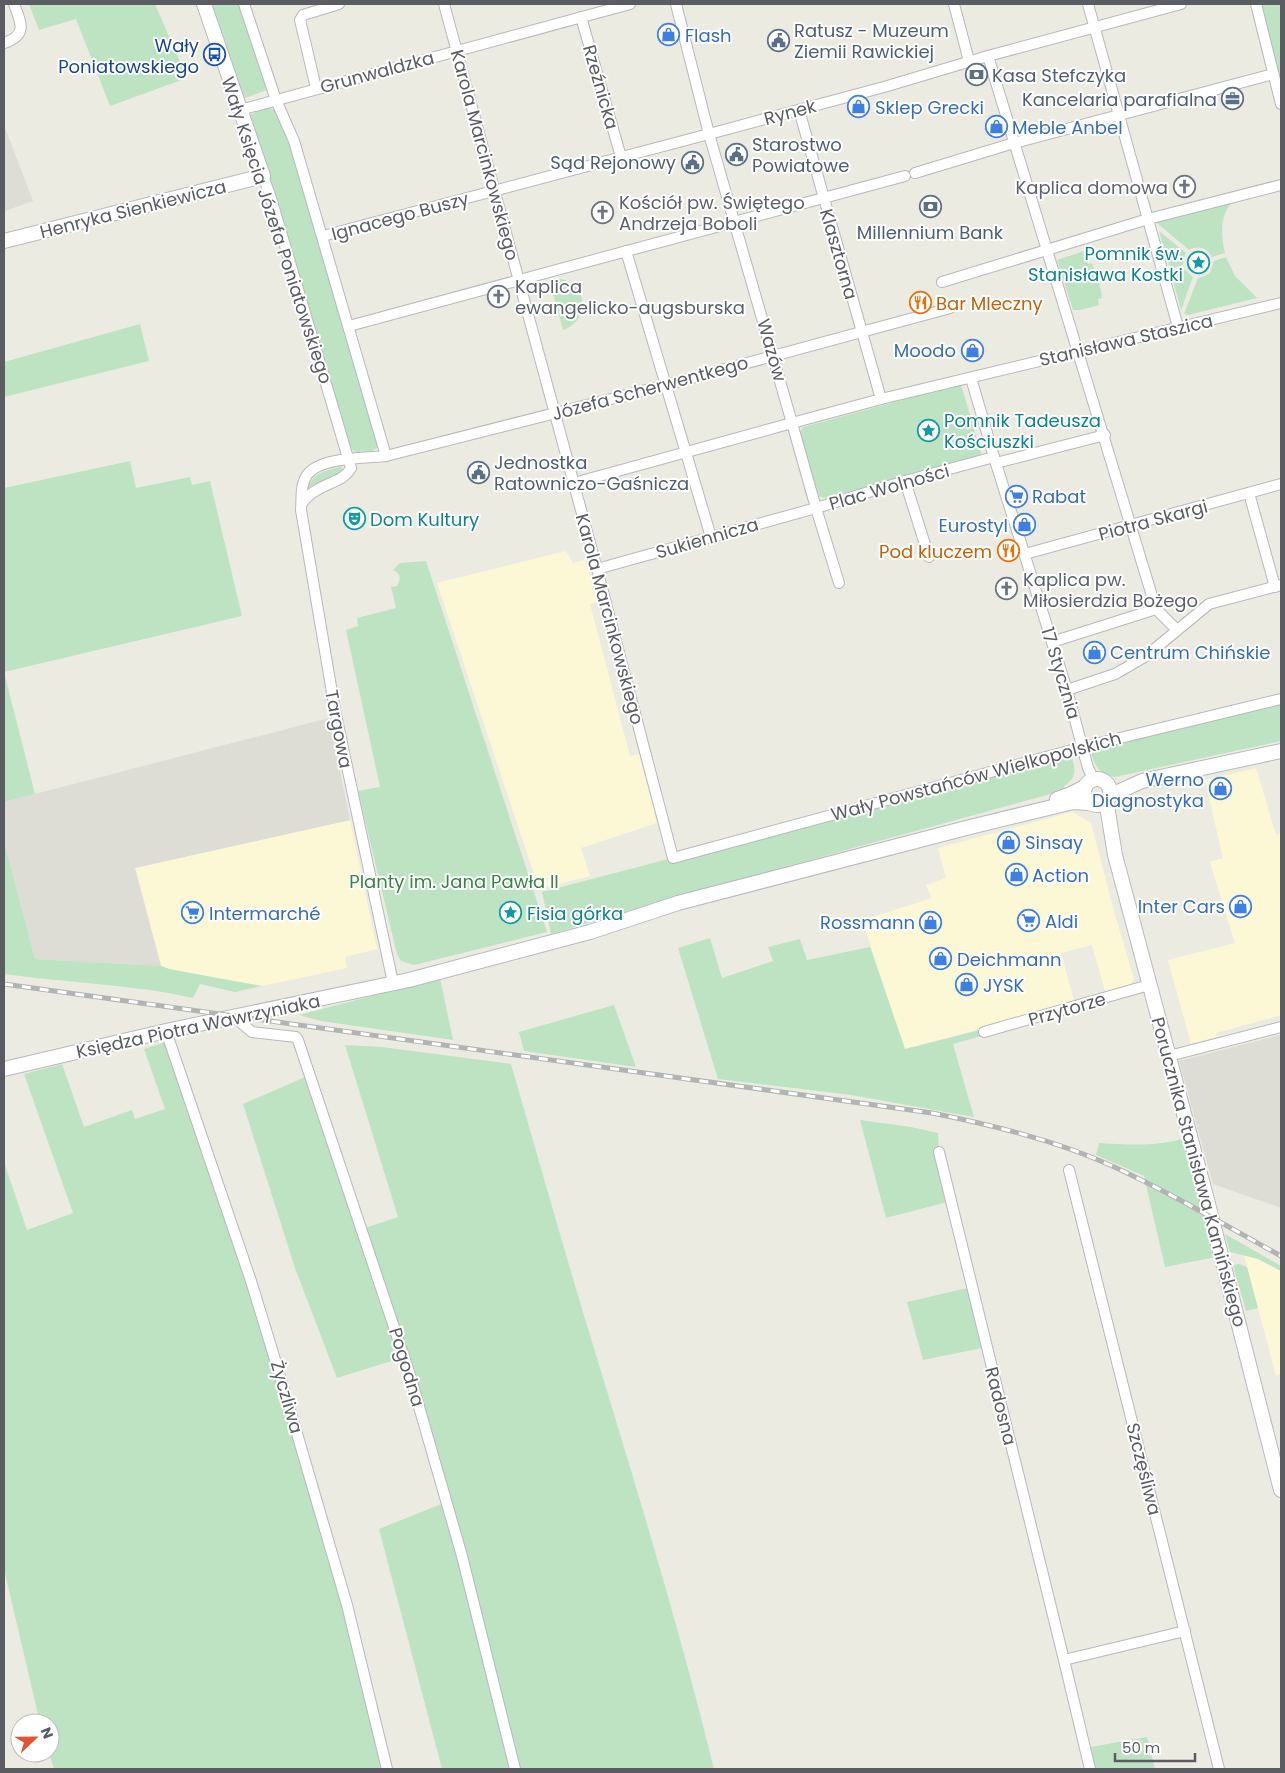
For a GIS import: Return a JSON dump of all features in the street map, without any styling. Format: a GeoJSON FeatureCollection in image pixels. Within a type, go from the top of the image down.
{"type":"FeatureCollection","features":[{"type":"Feature","properties":{"kind":"main road","name":"Wały Księcia Józefa Poniatowskiego"},"geometry":{"type":"LineString","coordinates":[[204,4],[263,176]]}},
{"type":"Feature","properties":{"kind":"main road","name":"Henryka Sienkiewicza"},"geometry":{"type":"LineString","coordinates":[[4,241],[263,176]]}},
{"type":"Feature","properties":{"kind":"main road"},"geometry":{"type":"LineString","coordinates":[[867,854],[952,824],[1097,790],[1281,751]]}},
{"type":"Feature","properties":{"kind":"main road"},"geometry":{"type":"LineString","coordinates":[[393,983],[590,932],[678,903],[1073,802],[1097,790]]}},
{"type":"Feature","properties":{"kind":"main road","name":"Porucznika Stanisława Kamińskiego"},"geometry":{"type":"LineString","coordinates":[[1097,790],[1169,1056],[1281,1490]]}},
{"type":"Feature","properties":{"kind":"main road","name":"Księdza Piotra Wawrzyniaka"},"geometry":{"type":"LineString","coordinates":[[4,1070],[166,1031],[393,983]]}},
{"type":"Feature","properties":{"kind":"street"},"geometry":{"type":"LineString","coordinates":[[4,43],[14,39],[20,29],[21,21],[14,4]]}},
{"type":"Feature","properties":{"kind":"street","name":"Wały Księcia Józefa Poniatowskiego"},"geometry":{"type":"LineString","coordinates":[[244,4],[276,100],[294,141],[386,456]]}},
{"type":"Feature","properties":{"kind":"street"},"geometry":{"type":"LineString","coordinates":[[316,88],[300,20],[303,15],[339,4]]}},
{"type":"Feature","properties":{"kind":"street","name":"Karola Marcinkowskiego"},"geometry":{"type":"LineString","coordinates":[[444,4],[520,279],[673,858]]}},
{"type":"Feature","properties":{"kind":"street","name":"Grunwaldzka"},"geometry":{"type":"LineString","coordinates":[[240,110],[630,4]]}},
{"type":"Feature","properties":{"kind":"street"},"geometry":{"type":"LineString","coordinates":[[676,4],[709,134]]}},
{"type":"Feature","properties":{"kind":"street"},"geometry":{"type":"LineString","coordinates":[[954,4],[970,61]]}},
{"type":"Feature","properties":{"kind":"street"},"geometry":{"type":"LineString","coordinates":[[1088,4],[1178,328]]}},
{"type":"Feature","properties":{"kind":"street","name":"Rynek"},"geometry":{"type":"LineString","coordinates":[[709,134],[1181,4]]}},
{"type":"Feature","properties":{"kind":"street"},"geometry":{"type":"LineString","coordinates":[[1256,4],[1281,104]]}},
{"type":"Feature","properties":{"kind":"street","name":"Rzeźnicka"},"geometry":{"type":"LineString","coordinates":[[581,17],[620,157]]}},
{"type":"Feature","properties":{"kind":"street"},"geometry":{"type":"LineString","coordinates":[[988,56],[1105,435],[1156,609],[1177,630]]}},
{"type":"Feature","properties":{"kind":"street"},"geometry":{"type":"LineString","coordinates":[[349,326],[823,199],[1014,143],[1273,74]]}},
{"type":"Feature","properties":{"kind":"street","name":"Klasztorna"},"geometry":{"type":"LineString","coordinates":[[798,110],[881,399]]}},
{"type":"Feature","properties":{"kind":"street","name":"Ignacego Buszy"},"geometry":{"type":"LineString","coordinates":[[323,236],[709,134]]}},
{"type":"Feature","properties":{"kind":"street","name":"Wazów"},"geometry":{"type":"LineString","coordinates":[[709,134],[792,422]]}},
{"type":"Feature","properties":{"kind":"street","name":"Wały Księcia Józefa Poniatowskiego"},"geometry":{"type":"LineString","coordinates":[[263,176],[348,458]]}},
{"type":"Feature","properties":{"kind":"street"},"geometry":{"type":"LineString","coordinates":[[942,282],[1148,219],[1281,185]]}},
{"type":"Feature","properties":{"kind":"street"},"geometry":{"type":"LineString","coordinates":[[626,251],[711,537]]}},
{"type":"Feature","properties":{"kind":"street","name":"Stanisława Staszica"},"geometry":{"type":"LineString","coordinates":[[971,378],[1281,303]]}},
{"type":"Feature","properties":{"kind":"street","name":"Józefa Scherwentkego"},"geometry":{"type":"LineString","coordinates":[[348,458],[386,456],[950,308]]}},
{"type":"Feature","properties":{"kind":"street"},"geometry":{"type":"LineString","coordinates":[[574,483],[792,422],[971,378]]}},
{"type":"Feature","properties":{"kind":"street","name":"17 Stycznia"},"geometry":{"type":"LineString","coordinates":[[971,378],[1097,790]]}},
{"type":"Feature","properties":{"kind":"street","name":"Plac Wolności"},"geometry":{"type":"LineString","coordinates":[[792,422],[816,508],[905,481],[1105,435]]}},
{"type":"Feature","properties":{"kind":"street"},"geometry":{"type":"LineString","coordinates":[[302,504],[307,497],[317,490],[348,475],[351,468],[348,458]]}},
{"type":"Feature","properties":{"kind":"street","name":"Targowa"},"geometry":{"type":"LineString","coordinates":[[348,458],[318,468],[308,474],[302,491],[301,510],[335,710],[393,983]]}},
{"type":"Feature","properties":{"kind":"street"},"geometry":{"type":"LineString","coordinates":[[905,481],[929,557]]}},
{"type":"Feature","properties":{"kind":"street","name":"Piotra Skargi"},"geometry":{"type":"LineString","coordinates":[[1025,554],[1281,484]]}},
{"type":"Feature","properties":{"kind":"street"},"geometry":{"type":"LineString","coordinates":[[1067,690],[1114,674],[1146,656],[1209,604],[1278,586],[1249,494]]}},
{"type":"Feature","properties":{"kind":"street"},"geometry":{"type":"LineString","coordinates":[[816,508],[839,583]]}},
{"type":"Feature","properties":{"kind":"street","name":"Sukiennicza"},"geometry":{"type":"LineString","coordinates":[[598,570],[816,508]]}},
{"type":"Feature","properties":{"kind":"street"},"geometry":{"type":"LineString","coordinates":[[1052,642],[1156,609]]}},
{"type":"Feature","properties":{"kind":"street","name":"Wały Powstańców Wielkopolskich"},"geometry":{"type":"LineString","coordinates":[[673,858],[1083,747],[1281,699]]}},
{"type":"Feature","properties":{"kind":"street","name":"Przytorze"},"geometry":{"type":"LineString","coordinates":[[984,1032],[1149,985]]}},
{"type":"Feature","properties":{"kind":"street","name":"Pogodna"},"geometry":{"type":"LineString","coordinates":[[234,1016],[252,1032],[296,1037],[298,1040],[409,1372],[462,1556],[515,1769]]}},
{"type":"Feature","properties":{"kind":"street"},"geometry":{"type":"LineString","coordinates":[[1169,1056],[1281,1027]]}},
{"type":"Feature","properties":{"kind":"street","name":"Życzliwa"},"geometry":{"type":"LineString","coordinates":[[166,1031],[251,1281],[284,1388],[347,1605],[387,1769]]}},
{"type":"Feature","properties":{"kind":"street","name":"Radosna"},"geometry":{"type":"LineString","coordinates":[[939,1152],[1090,1769]]}},
{"type":"Feature","properties":{"kind":"street","name":"Szczęśliwa"},"geometry":{"type":"LineString","coordinates":[[1069,1170],[1219,1769]]}},
{"type":"Feature","properties":{"kind":"street"},"geometry":{"type":"LineString","coordinates":[[1064,1660],[1185,1631]]}},
{"type":"Feature","properties":{"kind":"shaded area"},"geometry":{"type":"Polygon","coordinates":[[[4,125],[33,201],[5,211],[4,208],[4,125]]]}},
{"type":"Feature","properties":{"kind":"shaded area"},"geometry":{"type":"Polygon","coordinates":[[[566,551],[573,563],[585,560],[597,602],[590,604],[630,756],[639,754],[657,823],[581,848],[590,876],[539,889],[437,583],[566,551]]]}},
{"type":"Feature","properties":{"kind":"shaded area"},"geometry":{"type":"Polygon","coordinates":[[[329,718],[350,820],[135,868],[161,966],[35,959],[4,841],[4,802],[329,718]]]}},
{"type":"Feature","properties":{"kind":"shaded area"},"geometry":{"type":"Polygon","coordinates":[[[1256,768],[1276,835],[1281,833],[1281,1015],[1216,1033],[1217,1037],[1191,1044],[1168,960],[1235,943],[1210,862],[1223,858],[1205,780],[1256,768]]]}},
{"type":"Feature","properties":{"kind":"shaded area"},"geometry":{"type":"Polygon","coordinates":[[[1072,812],[1091,823],[1134,979],[1130,985],[1105,991],[1092,945],[1061,953],[1075,1004],[905,1049],[866,932],[860,921],[932,898],[926,885],[946,878],[938,848],[1072,812]]]}},
{"type":"Feature","properties":{"kind":"shaded area"},"geometry":{"type":"Polygon","coordinates":[[[350,820],[377,949],[345,957],[347,968],[262,986],[177,971],[161,966],[135,868],[350,820]]]}},
{"type":"Feature","properties":{"kind":"shaded area"},"geometry":{"type":"Polygon","coordinates":[[[1281,1035],[1281,1208],[1213,1184],[1179,1061],[1281,1035]]]}},
{"type":"Feature","properties":{"kind":"shaded area"},"geometry":{"type":"Polygon","coordinates":[[[1244,1255],[1258,1259],[1281,1271],[1281,1374],[1276,1376],[1244,1255]]]}},
{"type":"Feature","properties":{"kind":"green space"},"geometry":{"type":"Polygon","coordinates":[[[29,4],[155,4],[187,78],[110,106],[76,19],[39,30],[29,4]]]}},
{"type":"Feature","properties":{"kind":"green space"},"geometry":{"type":"Polygon","coordinates":[[[211,4],[239,4],[267,90],[242,99],[211,4]]]}},
{"type":"Feature","properties":{"kind":"green space"},"geometry":{"type":"Polygon","coordinates":[[[1260,4],[1281,4],[1281,83],[1260,4]]]}},
{"type":"Feature","properties":{"kind":"green space"},"geometry":{"type":"Polygon","coordinates":[[[263,108],[271,108],[277,112],[296,160],[378,439],[377,448],[372,451],[355,452],[349,446],[251,125],[250,115],[263,108]]]}},
{"type":"Feature","properties":{"kind":"green space"},"geometry":{"type":"Polygon","coordinates":[[[1233,201],[1223,219],[1225,253],[1212,257],[1208,251],[1202,248],[1189,250],[1157,223],[1158,221],[1233,201]]]}},
{"type":"Feature","properties":{"kind":"green space"},"geometry":{"type":"Polygon","coordinates":[[[1159,231],[1186,253],[1183,265],[1170,269],[1159,231]]]}},
{"type":"Feature","properties":{"kind":"green space"},"geometry":{"type":"Polygon","coordinates":[[[1084,251],[1088,264],[1092,263],[1102,298],[1098,299],[1099,305],[1073,310],[1057,260],[1084,251]]]}},
{"type":"Feature","properties":{"kind":"green space"},"geometry":{"type":"Polygon","coordinates":[[[1198,253],[1205,256],[1208,263],[1205,270],[1198,273],[1191,270],[1188,263],[1191,256],[1198,253]]]}},
{"type":"Feature","properties":{"kind":"green space"},"geometry":{"type":"Polygon","coordinates":[[[1226,257],[1235,276],[1257,298],[1188,315],[1184,314],[1198,278],[1210,273],[1214,261],[1226,257]]]}},
{"type":"Feature","properties":{"kind":"green space"},"geometry":{"type":"Polygon","coordinates":[[[1184,269],[1193,277],[1181,310],[1171,273],[1184,269]]]}},
{"type":"Feature","properties":{"kind":"green space"},"geometry":{"type":"Polygon","coordinates":[[[549,279],[566,280],[574,285],[580,292],[582,301],[579,318],[573,325],[563,330],[549,279]]]}},
{"type":"Feature","properties":{"kind":"green space"},"geometry":{"type":"Polygon","coordinates":[[[140,324],[149,361],[4,397],[4,362],[140,324]]]}},
{"type":"Feature","properties":{"kind":"green space"},"geometry":{"type":"Polygon","coordinates":[[[961,384],[982,456],[824,498],[819,496],[800,433],[803,427],[961,384]]]}},
{"type":"Feature","properties":{"kind":"green space"},"geometry":{"type":"Polygon","coordinates":[[[130,461],[136,488],[190,477],[192,485],[210,481],[242,616],[4,672],[4,488],[130,461]]]}},
{"type":"Feature","properties":{"kind":"green space"},"geometry":{"type":"Polygon","coordinates":[[[341,466],[343,471],[308,488],[317,475],[341,466]]]}},
{"type":"Feature","properties":{"kind":"green space","name":"Planty im. Jana Pawła II"},"geometry":{"type":"Polygon","coordinates":[[[426,561],[547,932],[414,965],[401,961],[397,954],[358,791],[380,787],[346,630],[358,626],[357,618],[396,608],[391,587],[397,586],[400,578],[398,573],[393,570],[400,563],[426,561]]]}},
{"type":"Feature","properties":{"kind":"green space"},"geometry":{"type":"Polygon","coordinates":[[[4,672],[35,794],[4,802],[4,672]]]}},
{"type":"Feature","properties":{"kind":"green space"},"geometry":{"type":"Polygon","coordinates":[[[1281,704],[1281,741],[1115,777],[1100,771],[1093,760],[1090,749],[1281,704]]]}},
{"type":"Feature","properties":{"kind":"green space","name":"Planty im. Jana Pawła II"},"geometry":{"type":"Polygon","coordinates":[[[1071,754],[1074,772],[1072,780],[1064,786],[1065,790],[689,893],[551,934],[542,892],[1071,754]]]}},
{"type":"Feature","properties":{"kind":"green space"},"geometry":{"type":"Polygon","coordinates":[[[4,841],[35,959],[161,966],[262,986],[235,992],[200,984],[193,998],[123,987],[4,974],[4,841]]]}},
{"type":"Feature","properties":{"kind":"green space"},"geometry":{"type":"Polygon","coordinates":[[[710,938],[722,978],[773,961],[768,947],[800,939],[807,960],[870,947],[905,1049],[984,1029],[985,1035],[953,1044],[974,1117],[851,1095],[718,1079],[678,948],[710,938]]]}},
{"type":"Feature","properties":{"kind":"green space"},"geometry":{"type":"Polygon","coordinates":[[[439,973],[453,1040],[321,1021],[299,1015],[391,991],[439,973]]]}},
{"type":"Feature","properties":{"kind":"green space"},"geometry":{"type":"Polygon","coordinates":[[[614,1005],[636,1067],[524,1051],[519,1032],[614,1005]]]}},
{"type":"Feature","properties":{"kind":"green space"},"geometry":{"type":"Polygon","coordinates":[[[169,1041],[250,1281],[391,1769],[54,1769],[52,1763],[60,1763],[60,1713],[38,1713],[4,1569],[4,1162],[27,1230],[73,1213],[24,1074],[62,1064],[84,1127],[132,1110],[135,1119],[165,1109],[144,1049],[169,1041]]]}},
{"type":"Feature","properties":{"kind":"green space"},"geometry":{"type":"Polygon","coordinates":[[[345,1045],[382,1047],[511,1064],[669,1600],[714,1769],[442,1769],[379,1529],[444,1503],[401,1358],[337,1378],[295,1268],[243,1104],[310,1075],[362,1229],[398,1217],[345,1045]]]}},
{"type":"Feature","properties":{"kind":"green space"},"geometry":{"type":"Polygon","coordinates":[[[860,1120],[938,1133],[939,1152],[951,1201],[886,1218],[860,1120]]]}},
{"type":"Feature","properties":{"kind":"green space"},"geometry":{"type":"Polygon","coordinates":[[[1190,1136],[1221,1256],[1165,1267],[1144,1176],[1096,1155],[1099,1143],[1157,1144],[1190,1136]]]}},
{"type":"Feature","properties":{"kind":"green space"},"geometry":{"type":"Polygon","coordinates":[[[1225,1234],[1281,1266],[1281,1271],[1258,1259],[1230,1252],[1225,1234]]]}},
{"type":"Feature","properties":{"kind":"green space"},"geometry":{"type":"Polygon","coordinates":[[[1239,1264],[1247,1267],[1258,1308],[1246,1311],[1233,1265],[1239,1264]]]}},
{"type":"Feature","properties":{"kind":"green space"},"geometry":{"type":"Polygon","coordinates":[[[972,1287],[987,1347],[923,1360],[907,1302],[972,1287]]]}},
{"type":"Feature","properties":{"kind":"green space"},"geometry":{"type":"Polygon","coordinates":[[[1147,1737],[1155,1769],[1090,1769],[1085,1748],[1147,1737]]]}},
{"type":"Feature","properties":{"kind":"railway"},"geometry":{"type":"LineString","coordinates":[[4,984],[932,1113],[1000,1128],[1089,1156],[1175,1197],[1281,1256]]}},
{"type":"Feature","properties":{"kind":"place","name":"Flash"},"geometry":{"type":"Point","coordinates":[669,35]}},
{"type":"Feature","properties":{"kind":"place","name":"Ratusz - Muzeum Ziemii Rawickiej"},"geometry":{"type":"Point","coordinates":[778,40]}},
{"type":"Feature","properties":{"kind":"place","name":"Wały Poniatowskiego"},"geometry":{"type":"Point","coordinates":[215,55]}},
{"type":"Feature","properties":{"kind":"place","name":"Kasa Stefczyka"},"geometry":{"type":"Point","coordinates":[976,75]}},
{"type":"Feature","properties":{"kind":"place","name":"Kancelaria parafialna"},"geometry":{"type":"Point","coordinates":[1233,99]}},
{"type":"Feature","properties":{"kind":"place","name":"Sklep Grecki"},"geometry":{"type":"Point","coordinates":[859,107]}},
{"type":"Feature","properties":{"kind":"place","name":"Meble Anbel"},"geometry":{"type":"Point","coordinates":[996,127]}},
{"type":"Feature","properties":{"kind":"place","name":"Starostwo Powiatowe"},"geometry":{"type":"Point","coordinates":[736,154]}},
{"type":"Feature","properties":{"kind":"place","name":"Sąd Rejonowy"},"geometry":{"type":"Point","coordinates":[692,162]}},
{"type":"Feature","properties":{"kind":"place","name":"Kaplica domowa"},"geometry":{"type":"Point","coordinates":[1184,187]}},
{"type":"Feature","properties":{"kind":"place","name":"Millennium Bank"},"geometry":{"type":"Point","coordinates":[930,207]}},
{"type":"Feature","properties":{"kind":"place","name":"Kościół pw. Świętego Andrzeja Boboli"},"geometry":{"type":"Point","coordinates":[603,212]}},
{"type":"Feature","properties":{"kind":"place","name":"Pomnik św. Stanisława Kostki"},"geometry":{"type":"Point","coordinates":[1199,263]}},
{"type":"Feature","properties":{"kind":"place","name":"Kaplica ewangelicko-augsburska"},"geometry":{"type":"Point","coordinates":[499,296]}},
{"type":"Feature","properties":{"kind":"place","name":"Bar Mleczny"},"geometry":{"type":"Point","coordinates":[920,303]}},
{"type":"Feature","properties":{"kind":"place","name":"Moodo"},"geometry":{"type":"Point","coordinates":[972,350]}},
{"type":"Feature","properties":{"kind":"place","name":"Pomnik Tadeusza Kościuszki"},"geometry":{"type":"Point","coordinates":[928,430]}},
{"type":"Feature","properties":{"kind":"place","name":"Jednostka Ratowniczo-Gaśnicza"},"geometry":{"type":"Point","coordinates":[478,472]}},
{"type":"Feature","properties":{"kind":"place","name":"Rabat"},"geometry":{"type":"Point","coordinates":[1016,496]}},
{"type":"Feature","properties":{"kind":"place","name":"Dom Kultury"},"geometry":{"type":"Point","coordinates":[354,519]}},
{"type":"Feature","properties":{"kind":"place","name":"Eurostyl"},"geometry":{"type":"Point","coordinates":[1024,525]}},
{"type":"Feature","properties":{"kind":"place","name":"Pod kluczem"},"geometry":{"type":"Point","coordinates":[1008,551]}},
{"type":"Feature","properties":{"kind":"place","name":"Kaplica pw. Miłosierdzia Bożego"},"geometry":{"type":"Point","coordinates":[1007,589]}},
{"type":"Feature","properties":{"kind":"place","name":"Centrum Chińskie"},"geometry":{"type":"Point","coordinates":[1094,652]}},
{"type":"Feature","properties":{"kind":"place","name":"Werno Diagnostyka"},"geometry":{"type":"Point","coordinates":[1220,789]}},
{"type":"Feature","properties":{"kind":"place","name":"Sinsay"},"geometry":{"type":"Point","coordinates":[1009,842]}},
{"type":"Feature","properties":{"kind":"place","name":"Action"},"geometry":{"type":"Point","coordinates":[1016,875]}},
{"type":"Feature","properties":{"kind":"place","name":"Inter Cars"},"geometry":{"type":"Point","coordinates":[1241,906]}},
{"type":"Feature","properties":{"kind":"place","name":"Intermarché"},"geometry":{"type":"Point","coordinates":[193,913]}},
{"type":"Feature","properties":{"kind":"place","name":"Fisia górka"},"geometry":{"type":"Point","coordinates":[511,913]}},
{"type":"Feature","properties":{"kind":"place","name":"Aldi"},"geometry":{"type":"Point","coordinates":[1029,921]}},
{"type":"Feature","properties":{"kind":"place","name":"Rossmann"},"geometry":{"type":"Point","coordinates":[931,922]}},
{"type":"Feature","properties":{"kind":"place","name":"Deichmann"},"geometry":{"type":"Point","coordinates":[941,959]}},
{"type":"Feature","properties":{"kind":"place","name":"JYSK"},"geometry":{"type":"Point","coordinates":[967,985]}}]}
